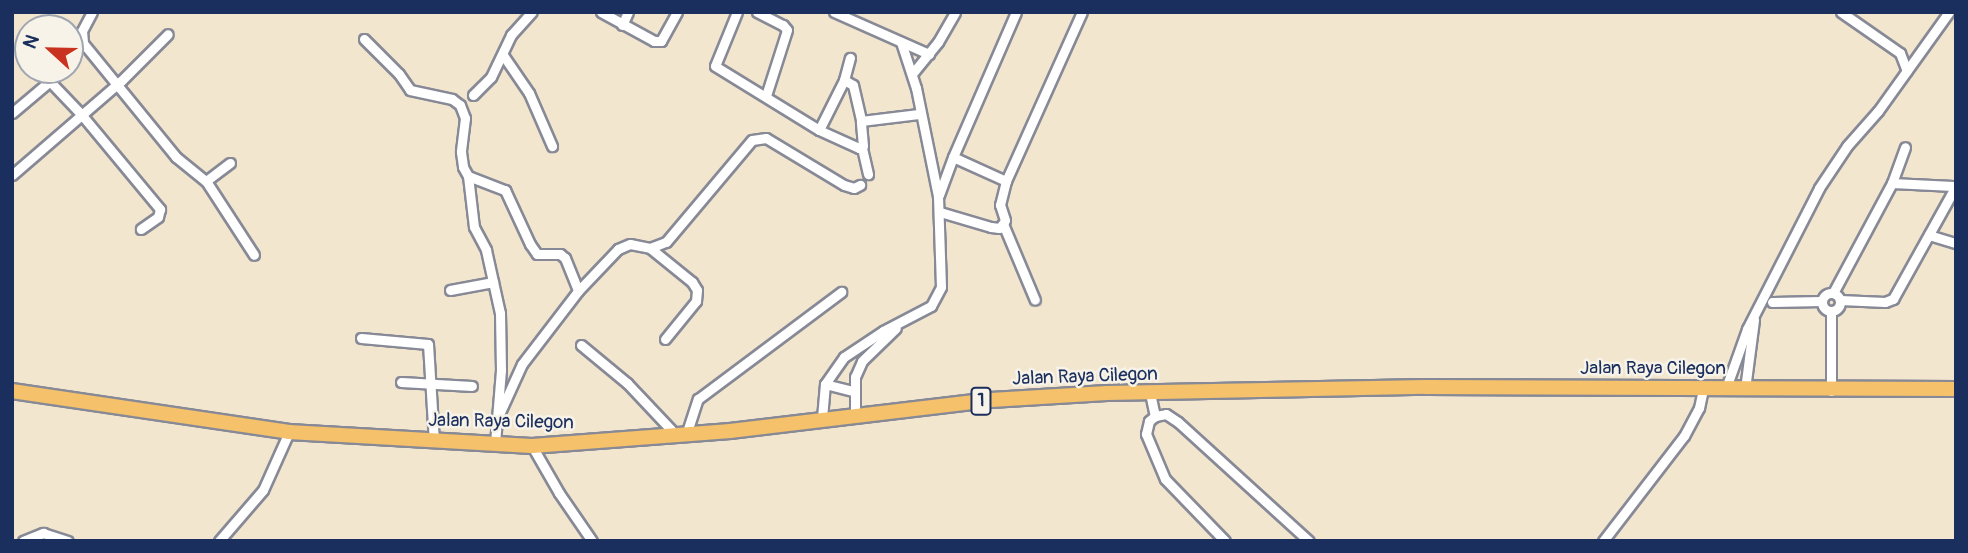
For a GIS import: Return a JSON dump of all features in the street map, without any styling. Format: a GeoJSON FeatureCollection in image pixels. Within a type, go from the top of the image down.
{"type":"FeatureCollection","features":[{"type":"Feature","properties":{"kind":"highway","name":"Jalan Raya Cilegon"},"geometry":{"type":"LineString","coordinates":[[12,391],[289,432],[532,446],[681,435],[991,400],[1150,393],[1426,387],[1831,391],[1956,389]]}},
{"type":"Feature","properties":{"kind":"street"},"geometry":{"type":"LineString","coordinates":[[92,12],[80,38],[185,167],[206,181],[254,255]]}},
{"type":"Feature","properties":{"kind":"street"},"geometry":{"type":"LineString","coordinates":[[473,95],[484,86],[503,55],[511,35],[533,12]]}},
{"type":"Feature","properties":{"kind":"street"},"geometry":{"type":"LineString","coordinates":[[601,12],[654,41],[661,41],[677,12]]}},
{"type":"Feature","properties":{"kind":"street"},"geometry":{"type":"LineString","coordinates":[[622,25],[628,12]]}},
{"type":"Feature","properties":{"kind":"street"},"geometry":{"type":"LineString","coordinates":[[737,12],[715,66],[819,130],[855,148],[862,148]]}},
{"type":"Feature","properties":{"kind":"street"},"geometry":{"type":"LineString","coordinates":[[757,12],[788,30],[766,96]]}},
{"type":"Feature","properties":{"kind":"street"},"geometry":{"type":"LineString","coordinates":[[834,12],[929,54]]}},
{"type":"Feature","properties":{"kind":"street"},"geometry":{"type":"LineString","coordinates":[[912,74],[929,54],[955,12]]}},
{"type":"Feature","properties":{"kind":"street"},"geometry":{"type":"LineString","coordinates":[[938,196],[1016,12]]}},
{"type":"Feature","properties":{"kind":"street"},"geometry":{"type":"LineString","coordinates":[[1035,300],[1003,225],[1005,219],[1000,205],[1006,181],[1082,12]]}},
{"type":"Feature","properties":{"kind":"street"},"geometry":{"type":"LineString","coordinates":[[1841,12],[1900,53],[1907,71]]}},
{"type":"Feature","properties":{"kind":"street"},"geometry":{"type":"LineString","coordinates":[[1727,388],[1754,315],[1819,188],[1847,146],[1907,71],[1949,12]]}},
{"type":"Feature","properties":{"kind":"street"},"geometry":{"type":"LineString","coordinates":[[14,170],[116,85],[168,34]]}},
{"type":"Feature","properties":{"kind":"street"},"geometry":{"type":"LineString","coordinates":[[364,39],[399,74],[410,90],[453,99],[460,105],[465,118],[461,152],[463,167],[468,176],[474,227],[486,250],[500,313],[501,370],[495,443]]}},
{"type":"Feature","properties":{"kind":"street"},"geometry":{"type":"LineString","coordinates":[[822,418],[825,384],[844,357],[931,306],[939,296],[942,277],[938,196],[912,74],[901,42]]}},
{"type":"Feature","properties":{"kind":"street"},"geometry":{"type":"LineString","coordinates":[[503,55],[529,93],[552,146]]}},
{"type":"Feature","properties":{"kind":"street"},"geometry":{"type":"LineString","coordinates":[[819,130],[844,80],[850,58]]}},
{"type":"Feature","properties":{"kind":"street"},"geometry":{"type":"LineString","coordinates":[[844,80],[853,85],[868,174]]}},
{"type":"Feature","properties":{"kind":"street"},"geometry":{"type":"LineString","coordinates":[[12,113],[46,84]]}},
{"type":"Feature","properties":{"kind":"street"},"geometry":{"type":"LineString","coordinates":[[53,84],[82,114],[160,209],[158,217],[141,229]]}},
{"type":"Feature","properties":{"kind":"street"},"geometry":{"type":"LineString","coordinates":[[861,121],[919,114]]}},
{"type":"Feature","properties":{"kind":"street"},"geometry":{"type":"LineString","coordinates":[[650,248],[666,242],[754,138],[766,138],[844,185],[854,188],[860,185]]}},
{"type":"Feature","properties":{"kind":"street"},"geometry":{"type":"LineString","coordinates":[[1822,301],[1826,295],[1833,293],[1892,183],[1905,146]]}},
{"type":"Feature","properties":{"kind":"street"},"geometry":{"type":"LineString","coordinates":[[953,158],[1006,181]]}},
{"type":"Feature","properties":{"kind":"street"},"geometry":{"type":"LineString","coordinates":[[206,181],[230,163]]}},
{"type":"Feature","properties":{"kind":"street"},"geometry":{"type":"LineString","coordinates":[[468,176],[505,190],[537,254],[560,254],[565,258],[578,291]]}},
{"type":"Feature","properties":{"kind":"street"},"geometry":{"type":"LineString","coordinates":[[1833,293],[1840,300],[1890,302],[1955,186],[1892,183]]}},
{"type":"Feature","properties":{"kind":"street"},"geometry":{"type":"LineString","coordinates":[[940,212],[991,227],[999,228],[1003,225]]}},
{"type":"Feature","properties":{"kind":"street"},"geometry":{"type":"LineString","coordinates":[[1929,236],[1956,243]]}},
{"type":"Feature","properties":{"kind":"street"},"geometry":{"type":"LineString","coordinates":[[497,419],[522,364],[578,291],[618,249],[639,243],[650,248],[692,282],[697,290],[690,310],[665,339]]}},
{"type":"Feature","properties":{"kind":"street"},"geometry":{"type":"LineString","coordinates":[[450,290],[493,282]]}},
{"type":"Feature","properties":{"kind":"street"},"geometry":{"type":"LineString","coordinates":[[581,345],[681,435],[698,399],[841,292]]}},
{"type":"Feature","properties":{"kind":"street"},"geometry":{"type":"LineString","coordinates":[[1831,311],[1839,307],[1840,300]]}},
{"type":"Feature","properties":{"kind":"street"},"geometry":{"type":"LineString","coordinates":[[1772,302],[1822,301]]}},
{"type":"Feature","properties":{"kind":"street"},"geometry":{"type":"LineString","coordinates":[[1822,301],[1824,307],[1831,311]]}},
{"type":"Feature","properties":{"kind":"street"},"geometry":{"type":"LineString","coordinates":[[1831,311],[1831,391]]}},
{"type":"Feature","properties":{"kind":"street"},"geometry":{"type":"LineString","coordinates":[[1745,389],[1754,315]]}},
{"type":"Feature","properties":{"kind":"street"},"geometry":{"type":"LineString","coordinates":[[855,415],[853,391],[855,377],[862,361],[903,322]]}},
{"type":"Feature","properties":{"kind":"street"},"geometry":{"type":"LineString","coordinates":[[361,338],[428,344],[433,385],[434,441]]}},
{"type":"Feature","properties":{"kind":"street"},"geometry":{"type":"LineString","coordinates":[[401,382],[472,386]]}},
{"type":"Feature","properties":{"kind":"street"},"geometry":{"type":"LineString","coordinates":[[825,384],[853,391]]}},
{"type":"Feature","properties":{"kind":"street"},"geometry":{"type":"LineString","coordinates":[[1603,541],[1684,436],[1699,408],[1703,389]]}},
{"type":"Feature","properties":{"kind":"street"},"geometry":{"type":"LineString","coordinates":[[1150,393],[1154,416]]}},
{"type":"Feature","properties":{"kind":"street"},"geometry":{"type":"LineString","coordinates":[[1226,541],[1165,479],[1146,434],[1149,421],[1154,416],[1166,414],[1178,422],[1309,541]]}},
{"type":"Feature","properties":{"kind":"street"},"geometry":{"type":"LineString","coordinates":[[219,541],[263,490],[289,432]]}},
{"type":"Feature","properties":{"kind":"street"},"geometry":{"type":"LineString","coordinates":[[532,446],[559,493],[592,541]]}},
{"type":"Feature","properties":{"kind":"street"},"geometry":{"type":"LineString","coordinates":[[23,541],[43,533],[68,541]]}}]}
